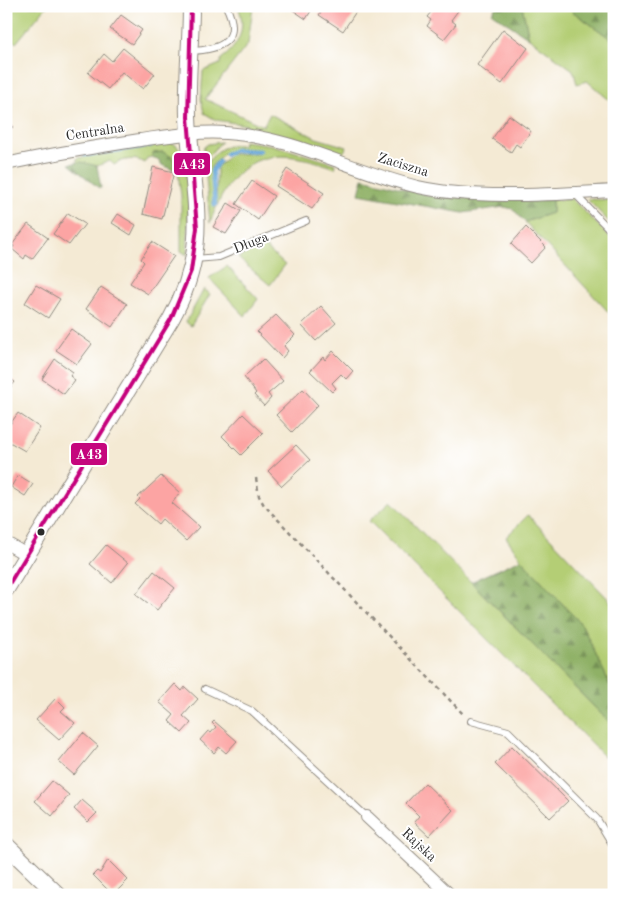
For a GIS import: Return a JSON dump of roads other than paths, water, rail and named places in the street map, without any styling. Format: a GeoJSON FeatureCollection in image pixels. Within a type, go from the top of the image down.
{"type":"FeatureCollection","features":[{"type":"Feature","properties":{"kind":"street"},"geometry":{"type":"LineString","coordinates":[[6,589],[183,298],[195,260],[198,218],[189,133],[191,6]]}},
{"type":"Feature","properties":{"kind":"street","name":"Centralna"},"geometry":{"type":"LineString","coordinates":[[6,164],[78,150],[189,133]]}},
{"type":"Feature","properties":{"kind":"street","name":"Zaciszna"},"geometry":{"type":"LineString","coordinates":[[189,133],[227,133],[287,143],[415,186],[446,193],[614,191]]}},
{"type":"Feature","properties":{"kind":"street"},"geometry":{"type":"LineString","coordinates":[[6,543],[28,554]]}},
{"type":"Feature","properties":{"kind":"street","name":"Rajska"},"geometry":{"type":"LineString","coordinates":[[367,817],[450,895]]}},
{"type":"Feature","properties":{"kind":"street"},"geometry":{"type":"LineString","coordinates":[[6,845],[58,895]]}},
{"type":"Feature","properties":{"kind":"lane"},"geometry":{"type":"LineString","coordinates":[[190,52],[208,51],[226,43],[231,34],[233,24],[226,6]]}},
{"type":"Feature","properties":{"kind":"lane"},"geometry":{"type":"LineString","coordinates":[[573,192],[614,234]]}},
{"type":"Feature","properties":{"kind":"lane","name":"Długa"},"geometry":{"type":"LineString","coordinates":[[195,260],[219,257],[306,221]]}},
{"type":"Feature","properties":{"kind":"lane"},"geometry":{"type":"LineString","coordinates":[[205,689],[252,711],[367,817]]}},
{"type":"Feature","properties":{"kind":"lane"},"geometry":{"type":"LineString","coordinates":[[471,721],[508,731],[597,819],[614,848]]}},
{"type":"Feature","properties":{"kind":"waterway"},"geometry":{"type":"LineString","coordinates":[[85,155],[151,145]]}},
{"type":"Feature","properties":{"kind":"waterway"},"geometry":{"type":"LineString","coordinates":[[226,154],[235,150],[260,151]]}},
{"type":"Feature","properties":{"kind":"waterway"},"geometry":{"type":"LineString","coordinates":[[215,205],[212,171],[219,161]]}}]}
